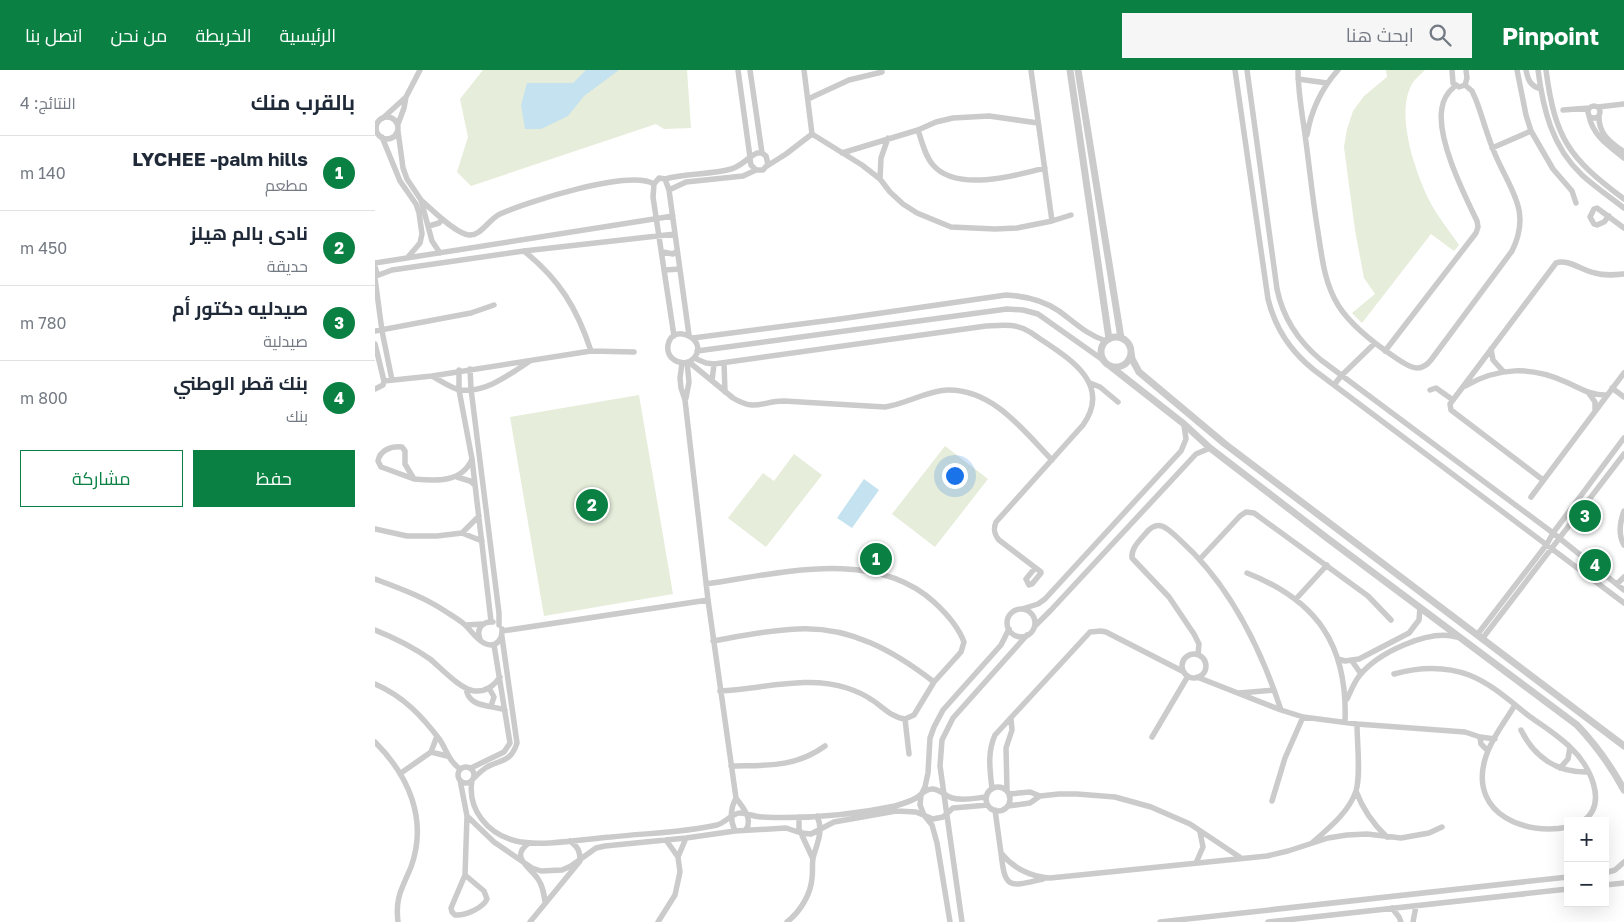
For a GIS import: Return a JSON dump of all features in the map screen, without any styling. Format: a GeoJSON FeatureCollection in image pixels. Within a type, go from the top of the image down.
{"type":"FeatureCollection","features":[{"type":"Feature","properties":{"kind":"street"},"geometry":{"type":"LineString","coordinates":[[378,134],[392,138],[398,128],[406,97],[421,70]]}},
{"type":"Feature","properties":{"kind":"street"},"geometry":{"type":"LineString","coordinates":[[738,70],[751,165],[755,170]]}},
{"type":"Feature","properties":{"kind":"street"},"geometry":{"type":"LineString","coordinates":[[750,70],[762,153],[767,159],[767,166]]}},
{"type":"Feature","properties":{"kind":"street"},"geometry":{"type":"LineString","coordinates":[[804,70],[812,134]]}},
{"type":"Feature","properties":{"kind":"street"},"geometry":{"type":"LineString","coordinates":[[1031,70],[1052,221]]}},
{"type":"Feature","properties":{"kind":"street"},"geometry":{"type":"LineString","coordinates":[[1070,70],[1107,340],[1101,348],[1103,360]]}},
{"type":"Feature","properties":{"kind":"street"},"geometry":{"type":"LineString","coordinates":[[1078,70],[1121,338],[1128,344],[1132,359],[1139,372],[1225,444],[1624,746]]}},
{"type":"Feature","properties":{"kind":"street"},"geometry":{"type":"LineString","coordinates":[[1235,70],[1271,309],[1279,329],[1291,348],[1306,363],[1624,603]]}},
{"type":"Feature","properties":{"kind":"street"},"geometry":{"type":"LineString","coordinates":[[1247,70],[1275,280],[1281,306],[1299,340],[1313,354],[1341,376],[1553,534],[1624,590]]}},
{"type":"Feature","properties":{"kind":"street"},"geometry":{"type":"LineString","coordinates":[[1298,70],[1319,237],[1327,279],[1333,296],[1343,312],[1375,343],[1413,368],[1425,366],[1513,251],[1518,239],[1520,227],[1519,207],[1515,194],[1492,148],[1472,91],[1465,85]]}},
{"type":"Feature","properties":{"kind":"street"},"geometry":{"type":"LineString","coordinates":[[1306,142],[1314,109],[1327,83],[1338,70]]}},
{"type":"Feature","properties":{"kind":"street"},"geometry":{"type":"LineString","coordinates":[[1452,70],[1452,80],[1455,86]]}},
{"type":"Feature","properties":{"kind":"street"},"geometry":{"type":"LineString","coordinates":[[1465,85],[1467,78],[1466,70]]}},
{"type":"Feature","properties":{"kind":"street"},"geometry":{"type":"LineString","coordinates":[[1517,70],[1531,132],[1545,157],[1572,191],[1576,203]]}},
{"type":"Feature","properties":{"kind":"street"},"geometry":{"type":"LineString","coordinates":[[1526,70],[1529,82],[1536,88],[1541,89]]}},
{"type":"Feature","properties":{"kind":"street"},"geometry":{"type":"LineString","coordinates":[[1538,70],[1544,108],[1558,144],[1568,160],[1581,174],[1624,208]]}},
{"type":"Feature","properties":{"kind":"street"},"geometry":{"type":"LineString","coordinates":[[1546,70],[1550,101],[1560,131],[1577,158],[1600,181],[1624,199]]}},
{"type":"Feature","properties":{"kind":"street"},"geometry":{"type":"LineString","coordinates":[[808,100],[849,80],[882,72]]}},
{"type":"Feature","properties":{"kind":"street"},"geometry":{"type":"LineString","coordinates":[[1298,79],[1327,83]]}},
{"type":"Feature","properties":{"kind":"street"},"geometry":{"type":"LineString","coordinates":[[1455,86],[1461,87],[1465,85]]}},
{"type":"Feature","properties":{"kind":"street"},"geometry":{"type":"LineString","coordinates":[[1385,351],[1476,233],[1478,227],[1455,174],[1441,124],[1443,102],[1455,86]]}},
{"type":"Feature","properties":{"kind":"street"},"geometry":{"type":"LineString","coordinates":[[406,97],[379,119],[376,126],[400,181],[416,204],[419,213],[422,234],[420,243],[408,257]]}},
{"type":"Feature","properties":{"kind":"street"},"geometry":{"type":"LineString","coordinates":[[1563,110],[1624,104]]}},
{"type":"Feature","properties":{"kind":"street"},"geometry":{"type":"LineString","coordinates":[[1598,107],[1603,139],[1624,152]]}},
{"type":"Feature","properties":{"kind":"street"},"geometry":{"type":"LineString","coordinates":[[1589,108],[1587,112],[1593,130],[1624,158]]}},
{"type":"Feature","properties":{"kind":"street"},"geometry":{"type":"LineString","coordinates":[[843,153],[918,130],[936,122],[971,115],[1007,117],[1038,123]]}},
{"type":"Feature","properties":{"kind":"street"},"geometry":{"type":"LineString","coordinates":[[1589,116],[1593,119],[1599,115]]}},
{"type":"Feature","properties":{"kind":"street"},"geometry":{"type":"LineString","coordinates":[[379,119],[393,118],[398,128],[403,168],[413,190],[442,220],[463,234],[474,235],[499,215],[581,187],[642,179],[654,184]]}},
{"type":"Feature","properties":{"kind":"street"},"geometry":{"type":"LineString","coordinates":[[918,130],[927,157],[942,173],[953,178],[999,178],[1045,168]]}},
{"type":"Feature","properties":{"kind":"street"},"geometry":{"type":"LineString","coordinates":[[1492,148],[1531,132]]}},
{"type":"Feature","properties":{"kind":"street"},"geometry":{"type":"LineString","coordinates":[[812,134],[880,179],[890,192],[912,210],[951,227],[995,230],[1017,228],[1052,221],[1071,214]]}},
{"type":"Feature","properties":{"kind":"street"},"geometry":{"type":"LineString","coordinates":[[669,190],[686,182],[743,176],[755,170],[763,170],[812,134]]}},
{"type":"Feature","properties":{"kind":"street"},"geometry":{"type":"LineString","coordinates":[[880,179],[881,158],[889,138]]}},
{"type":"Feature","properties":{"kind":"street"},"geometry":{"type":"LineString","coordinates":[[674,336],[653,193],[654,184],[659,178],[665,179],[681,175],[728,170],[755,154],[762,153]]}},
{"type":"Feature","properties":{"kind":"street"},"geometry":{"type":"LineString","coordinates":[[665,179],[669,190],[691,336],[696,342],[697,351]]}},
{"type":"Feature","properties":{"kind":"street"},"geometry":{"type":"LineString","coordinates":[[1595,186],[1600,181]]}},
{"type":"Feature","properties":{"kind":"street"},"geometry":{"type":"LineString","coordinates":[[421,200],[432,241],[440,252]]}},
{"type":"Feature","properties":{"kind":"street"},"geometry":{"type":"LineString","coordinates":[[375,263],[673,216]]}},
{"type":"Feature","properties":{"kind":"street"},"geometry":{"type":"LineString","coordinates":[[1609,216],[1624,228]]}},
{"type":"Feature","properties":{"kind":"street"},"geometry":{"type":"LineString","coordinates":[[429,226],[442,220]]}},
{"type":"Feature","properties":{"kind":"street"},"geometry":{"type":"LineString","coordinates":[[375,277],[393,270],[675,234]]}},
{"type":"Feature","properties":{"kind":"street"},"geometry":{"type":"LineString","coordinates":[[663,252],[670,254],[677,251]]}},
{"type":"Feature","properties":{"kind":"street"},"geometry":{"type":"LineString","coordinates":[[524,252],[541,266],[562,290],[583,327],[591,351]]}},
{"type":"Feature","properties":{"kind":"street"},"geometry":{"type":"LineString","coordinates":[[1543,480],[1451,410],[1450,404],[1556,263],[1567,262],[1597,274],[1624,274]]}},
{"type":"Feature","properties":{"kind":"street"},"geometry":{"type":"LineString","coordinates":[[375,267],[383,331],[392,380]]}},
{"type":"Feature","properties":{"kind":"street"},"geometry":{"type":"LineString","coordinates":[[665,270],[680,269]]}},
{"type":"Feature","properties":{"kind":"street"},"geometry":{"type":"LineString","coordinates":[[1035,568],[999,540],[994,527],[995,522],[1083,425],[1091,412],[1093,396],[1087,377],[1076,366],[1031,332],[1011,325],[953,330],[715,364],[675,361],[669,354],[668,344],[674,336],[681,334],[691,336],[845,318],[988,297],[1017,296],[1039,301],[1058,311],[1088,333],[1107,340],[1121,338]]}},
{"type":"Feature","properties":{"kind":"street"},"geometry":{"type":"LineString","coordinates":[[988,297],[990,310]]}},
{"type":"Feature","properties":{"kind":"street"},"geometry":{"type":"LineString","coordinates":[[375,331],[471,313],[494,306]]}},
{"type":"Feature","properties":{"kind":"street"},"geometry":{"type":"LineString","coordinates":[[746,830],[749,823],[747,815],[736,798],[720,691],[685,400],[681,386],[688,361],[697,351],[990,310],[1023,310],[1038,314],[1103,360],[1210,448],[1577,725],[1607,760],[1624,790]]}},
{"type":"Feature","properties":{"kind":"street"},"geometry":{"type":"LineString","coordinates":[[1335,385],[1341,376],[1375,343]]}},
{"type":"Feature","properties":{"kind":"street"},"geometry":{"type":"LineString","coordinates":[[375,344],[384,381],[383,385],[375,389]]}},
{"type":"Feature","properties":{"kind":"street"},"geometry":{"type":"LineString","coordinates":[[1491,349],[1493,360],[1503,371]]}},
{"type":"Feature","properties":{"kind":"street"},"geometry":{"type":"LineString","coordinates":[[384,381],[432,376],[459,370],[591,351],[634,352]]}},
{"type":"Feature","properties":{"kind":"street"},"geometry":{"type":"LineString","coordinates":[[1110,366],[1123,366],[1129,360],[1131,352]]}},
{"type":"Feature","properties":{"kind":"street"},"geometry":{"type":"LineString","coordinates":[[432,376],[459,390],[471,389],[489,385],[531,360]]}},
{"type":"Feature","properties":{"kind":"street"},"geometry":{"type":"LineString","coordinates":[[688,361],[740,402],[756,406],[785,401],[885,407],[895,406],[947,390],[966,392],[990,401],[1000,408],[1053,460]]}},
{"type":"Feature","properties":{"kind":"street"},"geometry":{"type":"LineString","coordinates":[[724,363],[725,392]]}},
{"type":"Feature","properties":{"kind":"street"},"geometry":{"type":"LineString","coordinates":[[712,381],[715,364]]}},
{"type":"Feature","properties":{"kind":"street"},"geometry":{"type":"LineString","coordinates":[[460,780],[466,783],[487,767],[507,759],[515,750],[517,743],[502,633],[499,625],[470,369]]}},
{"type":"Feature","properties":{"kind":"street"},"geometry":{"type":"LineString","coordinates":[[459,370],[459,390],[472,459],[491,621]]}},
{"type":"Feature","properties":{"kind":"street"},"geometry":{"type":"LineString","coordinates":[[1461,389],[1481,378],[1503,371],[1522,371],[1545,375],[1588,392],[1607,395]]}},
{"type":"Feature","properties":{"kind":"street"},"geometry":{"type":"LineString","coordinates":[[1531,497],[1607,395],[1621,382],[1624,373]]}},
{"type":"Feature","properties":{"kind":"street"},"geometry":{"type":"LineString","coordinates":[[1090,383],[1100,386],[1118,402]]}},
{"type":"Feature","properties":{"kind":"street"},"geometry":{"type":"LineString","coordinates":[[1430,390],[1436,388],[1453,400]]}},
{"type":"Feature","properties":{"kind":"street"},"geometry":{"type":"LineString","coordinates":[[1613,388],[1624,397]]}},
{"type":"Feature","properties":{"kind":"street"},"geometry":{"type":"LineString","coordinates":[[1588,392],[1595,402],[1595,411]]}},
{"type":"Feature","properties":{"kind":"street"},"geometry":{"type":"LineString","coordinates":[[950,922],[937,843],[920,805],[928,773],[930,738],[938,718],[950,701],[1001,645],[1009,629],[1009,617],[1015,611],[1038,604],[1045,599],[1181,450],[1186,439],[1184,425]]}},
{"type":"Feature","properties":{"kind":"street"},"geometry":{"type":"LineString","coordinates":[[1549,546],[1553,534],[1624,438]]}},
{"type":"Feature","properties":{"kind":"street"},"geometry":{"type":"LineString","coordinates":[[414,479],[405,464],[405,451],[402,447],[390,448],[378,458],[381,467],[414,479],[428,480],[457,477],[464,478],[475,485]]}},
{"type":"Feature","properties":{"kind":"street"},"geometry":{"type":"LineString","coordinates":[[962,922],[939,766],[940,753],[947,729],[961,708],[1027,635],[1031,633],[1035,626],[1191,459],[1202,450],[1210,448]]}},
{"type":"Feature","properties":{"kind":"street"},"geometry":{"type":"LineString","coordinates":[[1181,450],[1191,459]]}},
{"type":"Feature","properties":{"kind":"street"},"geometry":{"type":"LineString","coordinates":[[1480,637],[1549,546],[1558,538],[1624,454]]}},
{"type":"Feature","properties":{"kind":"street"},"geometry":{"type":"LineString","coordinates":[[457,477],[467,470],[472,459]]}},
{"type":"Feature","properties":{"kind":"street"},"geometry":{"type":"LineString","coordinates":[[396,473],[405,464]]}},
{"type":"Feature","properties":{"kind":"street"},"geometry":{"type":"LineString","coordinates":[[1624,511],[1621,518],[1620,532],[1624,545]]}},
{"type":"Feature","properties":{"kind":"street"},"geometry":{"type":"LineString","coordinates":[[1200,559],[1240,516],[1250,512],[1257,515],[1372,599],[1391,620]]}},
{"type":"Feature","properties":{"kind":"street"},"geometry":{"type":"LineString","coordinates":[[463,533],[479,516]]}},
{"type":"Feature","properties":{"kind":"street"},"geometry":{"type":"LineString","coordinates":[[1112,526],[1121,535]]}},
{"type":"Feature","properties":{"kind":"street"},"geometry":{"type":"LineString","coordinates":[[1198,655],[1199,644],[1169,597],[1134,563],[1131,554],[1152,527],[1165,526],[1200,559],[1241,620],[1260,656],[1281,710]]}},
{"type":"Feature","properties":{"kind":"street"},"geometry":{"type":"LineString","coordinates":[[375,529],[407,536],[437,536],[463,533],[482,541]]}},
{"type":"Feature","properties":{"kind":"street"},"geometry":{"type":"LineString","coordinates":[[1296,599],[1327,565]]}},
{"type":"Feature","properties":{"kind":"street"},"geometry":{"type":"LineString","coordinates":[[706,584],[827,568],[871,571],[891,576],[910,584],[927,595],[943,611],[963,639],[961,652],[934,682],[914,715],[905,719],[895,716],[871,699],[853,690],[828,684],[796,683],[720,691]]}},
{"type":"Feature","properties":{"kind":"street"},"geometry":{"type":"LineString","coordinates":[[1247,573],[1273,584],[1296,599],[1317,620],[1333,645],[1342,673],[1346,701],[1345,722]]}},
{"type":"Feature","properties":{"kind":"street"},"geometry":{"type":"LineString","coordinates":[[1617,584],[1624,577]]}},
{"type":"Feature","properties":{"kind":"street"},"geometry":{"type":"LineString","coordinates":[[375,579],[428,601],[444,610],[466,625],[472,633],[486,644],[498,642],[502,633]]}},
{"type":"Feature","properties":{"kind":"street"},"geometry":{"type":"LineString","coordinates":[[1396,589],[1404,579]]}},
{"type":"Feature","properties":{"kind":"street"},"geometry":{"type":"LineString","coordinates":[[502,633],[708,600]]}},
{"type":"Feature","properties":{"kind":"street"},"geometry":{"type":"LineString","coordinates":[[1338,659],[1352,661],[1359,659],[1405,636],[1416,626],[1419,620],[1420,608]]}},
{"type":"Feature","properties":{"kind":"street"},"geometry":{"type":"LineString","coordinates":[[1022,609],[1032,614],[1035,626]]}},
{"type":"Feature","properties":{"kind":"street"},"geometry":{"type":"LineString","coordinates":[[466,625],[482,624],[491,621],[499,625]]}},
{"type":"Feature","properties":{"kind":"street"},"geometry":{"type":"LineString","coordinates":[[480,639],[479,631],[482,624]]}},
{"type":"Feature","properties":{"kind":"street"},"geometry":{"type":"LineString","coordinates":[[1416,626],[1422,638]]}},
{"type":"Feature","properties":{"kind":"street"},"geometry":{"type":"LineString","coordinates":[[713,641],[799,629],[837,632],[873,643],[895,655],[934,682]]}},
{"type":"Feature","properties":{"kind":"street"},"geometry":{"type":"LineString","coordinates":[[1009,629],[1015,635],[1027,635]]}},
{"type":"Feature","properties":{"kind":"street"},"geometry":{"type":"LineString","coordinates":[[375,630],[411,646],[466,688],[474,691],[483,690],[489,688],[500,677]]}},
{"type":"Feature","properties":{"kind":"street"},"geometry":{"type":"LineString","coordinates":[[992,789],[989,757],[990,746],[995,735],[1085,636],[1095,631],[1106,632],[1186,674],[1303,717],[1357,724],[1465,732],[1495,739]]}},
{"type":"Feature","properties":{"kind":"street"},"geometry":{"type":"LineString","coordinates":[[1346,701],[1361,674],[1376,662],[1401,648],[1422,638],[1441,635],[1460,638]]}},
{"type":"Feature","properties":{"kind":"street"},"geometry":{"type":"LineString","coordinates":[[1405,636],[1409,644]]}},
{"type":"Feature","properties":{"kind":"street"},"geometry":{"type":"LineString","coordinates":[[1397,640],[1401,648]]}},
{"type":"Feature","properties":{"kind":"street"},"geometry":{"type":"LineString","coordinates":[[460,769],[464,767],[471,768],[504,752],[510,737],[494,644]]}},
{"type":"Feature","properties":{"kind":"street"},"geometry":{"type":"LineString","coordinates":[[1151,737],[1186,674],[1183,666],[1184,660],[1192,655],[1198,655],[1206,665],[1203,674],[1197,677]]}},
{"type":"Feature","properties":{"kind":"street"},"geometry":{"type":"LineString","coordinates":[[1352,661],[1361,674]]}},
{"type":"Feature","properties":{"kind":"street"},"geometry":{"type":"LineString","coordinates":[[1395,674],[1425,668],[1456,671],[1490,685],[1570,747],[1580,759],[1589,772],[1595,789],[1596,800],[1586,817]]}},
{"type":"Feature","properties":{"kind":"street"},"geometry":{"type":"LineString","coordinates":[[375,684],[393,692],[409,704],[423,718],[437,736],[447,756],[460,769]]}},
{"type":"Feature","properties":{"kind":"street"},"geometry":{"type":"LineString","coordinates":[[466,688],[472,701],[505,710]]}},
{"type":"Feature","properties":{"kind":"street"},"geometry":{"type":"LineString","coordinates":[[489,688],[494,697],[491,706]]}},
{"type":"Feature","properties":{"kind":"street"},"geometry":{"type":"LineString","coordinates":[[1237,693],[1274,690]]}},
{"type":"Feature","properties":{"kind":"street"},"geometry":{"type":"LineString","coordinates":[[1515,705],[1487,750],[1481,783],[1484,794],[1489,804],[1512,822],[1526,826],[1564,827]]}},
{"type":"Feature","properties":{"kind":"street"},"geometry":{"type":"LineString","coordinates":[[1272,801],[1285,758],[1303,717]]}},
{"type":"Feature","properties":{"kind":"street"},"geometry":{"type":"LineString","coordinates":[[905,719],[909,754]]}},
{"type":"Feature","properties":{"kind":"street"},"geometry":{"type":"LineString","coordinates":[[1008,806],[1010,800],[1006,748],[1012,730],[1011,719]]}},
{"type":"Feature","properties":{"kind":"street"},"geometry":{"type":"LineString","coordinates":[[1309,845],[1341,815],[1356,791],[1358,769],[1357,724]]}},
{"type":"Feature","properties":{"kind":"street"},"geometry":{"type":"LineString","coordinates":[[1521,730],[1532,749],[1545,760],[1560,768],[1571,771],[1589,772]]}},
{"type":"Feature","properties":{"kind":"street"},"geometry":{"type":"LineString","coordinates":[[401,773],[431,752],[437,736]]}},
{"type":"Feature","properties":{"kind":"street"},"geometry":{"type":"LineString","coordinates":[[1480,737],[1481,744],[1487,750]]}},
{"type":"Feature","properties":{"kind":"street"},"geometry":{"type":"LineString","coordinates":[[375,742],[401,773],[413,799],[417,816],[417,833],[411,866],[399,894],[398,922]]}},
{"type":"Feature","properties":{"kind":"street"},"geometry":{"type":"LineString","coordinates":[[731,766],[792,762],[815,754],[825,746]]}},
{"type":"Feature","properties":{"kind":"street"},"geometry":{"type":"LineString","coordinates":[[1560,768],[1569,759],[1570,747]]}},
{"type":"Feature","properties":{"kind":"street"},"geometry":{"type":"LineString","coordinates":[[431,752],[447,756]]}},
{"type":"Feature","properties":{"kind":"street"},"geometry":{"type":"LineString","coordinates":[[471,768],[474,772],[471,798],[480,818],[502,836],[515,841],[529,843],[688,829],[722,823],[740,813],[762,817],[799,817],[895,806],[910,801],[932,789],[955,799],[986,797],[992,789],[1000,787],[1008,792],[1030,792],[1040,796],[1077,794],[1133,802],[1191,824],[1241,858]]}},
{"type":"Feature","properties":{"kind":"street"},"geometry":{"type":"LineString","coordinates":[[460,769],[458,774],[467,816],[465,875],[451,908],[451,912],[455,915],[481,907],[487,900],[484,891],[465,875]]}},
{"type":"Feature","properties":{"kind":"street"},"geometry":{"type":"LineString","coordinates":[[1356,791],[1363,808],[1373,824],[1387,837]]}},
{"type":"Feature","properties":{"kind":"street"},"geometry":{"type":"LineString","coordinates":[[530,922],[580,861],[596,848],[746,830],[787,828],[811,834],[833,822],[896,811],[908,810],[929,818],[938,819],[953,808],[988,805],[995,810],[1001,811],[1008,806],[1030,803],[1040,796]]}},
{"type":"Feature","properties":{"kind":"street"},"geometry":{"type":"LineString","coordinates":[[986,797],[988,805]]}},
{"type":"Feature","properties":{"kind":"street"},"geometry":{"type":"LineString","coordinates":[[735,831],[731,817],[736,798]]}},
{"type":"Feature","properties":{"kind":"street"},"geometry":{"type":"LineString","coordinates":[[971,798],[972,806]]}},
{"type":"Feature","properties":{"kind":"street"},"geometry":{"type":"LineString","coordinates":[[995,810],[1003,874],[1009,882],[1019,884],[1050,878],[1267,856],[1328,838],[1347,835],[1415,836],[1442,828]]}},
{"type":"Feature","properties":{"kind":"street"},"geometry":{"type":"LineString","coordinates":[[467,816],[494,842],[523,863],[539,880],[545,902]]}},
{"type":"Feature","properties":{"kind":"street"},"geometry":{"type":"LineString","coordinates":[[787,922],[797,913],[812,884],[813,859],[820,830],[817,816]]}},
{"type":"Feature","properties":{"kind":"street"},"geometry":{"type":"LineString","coordinates":[[799,817],[799,828],[813,859]]}},
{"type":"Feature","properties":{"kind":"street"},"geometry":{"type":"LineString","coordinates":[[1196,863],[1203,847],[1202,835],[1199,830]]}},
{"type":"Feature","properties":{"kind":"street"},"geometry":{"type":"LineString","coordinates":[[658,922],[675,895],[680,872],[678,856],[685,838]]}},
{"type":"Feature","properties":{"kind":"street"},"geometry":{"type":"LineString","coordinates":[[570,840],[577,846],[580,853],[580,861]]}},
{"type":"Feature","properties":{"kind":"street"},"geometry":{"type":"LineString","coordinates":[[665,840],[678,856]]}},
{"type":"Feature","properties":{"kind":"street"},"geometry":{"type":"LineString","coordinates":[[523,863],[521,854],[529,843]]}},
{"type":"Feature","properties":{"kind":"street"},"geometry":{"type":"LineString","coordinates":[[1001,853],[1008,861],[1029,874],[1050,878]]}},
{"type":"Feature","properties":{"kind":"street"},"geometry":{"type":"LineString","coordinates":[[523,863],[541,871],[552,872],[562,870],[580,861]]}},
{"type":"Feature","properties":{"kind":"street"},"geometry":{"type":"LineString","coordinates":[[1609,872],[1615,870],[1624,862]]}},
{"type":"Feature","properties":{"kind":"street"},"geometry":{"type":"LineString","coordinates":[[1160,922],[1190,921],[1564,877]]}},
{"type":"Feature","properties":{"kind":"street"},"geometry":{"type":"LineString","coordinates":[[1609,885],[1624,883]]}},
{"type":"Feature","properties":{"kind":"street"},"geometry":{"type":"LineString","coordinates":[[1268,922],[1564,889]]}},
{"type":"Feature","properties":{"kind":"street"},"geometry":{"type":"LineString","coordinates":[[1413,922],[1416,906]]}},
{"type":"Feature","properties":{"kind":"street"},"geometry":{"type":"LineString","coordinates":[[1392,908],[1401,922]]}},
{"type":"Feature","properties":{"kind":"green space"},"geometry":{"type":"Polygon","coordinates":[[[483,70],[687,70],[691,128],[664,129],[656,124],[471,186],[457,172],[468,137],[460,99],[483,70]]]}},
{"type":"Feature","properties":{"kind":"green space"},"geometry":{"type":"Polygon","coordinates":[[[1386,70],[1425,70],[1413,82],[1407,96],[1406,126],[1409,142],[1418,174],[1429,200],[1459,245],[1454,251],[1431,234],[1362,323],[1352,313],[1375,294],[1364,278],[1355,230],[1344,147],[1353,111],[1364,96],[1387,77],[1386,70]]]}},
{"type":"Feature","properties":{"kind":"green space"},"geometry":{"type":"Polygon","coordinates":[[[639,395],[673,594],[544,616],[510,417],[639,395]]]}},
{"type":"Feature","properties":{"kind":"green space"},"geometry":{"type":"Polygon","coordinates":[[[945,446],[988,479],[935,547],[892,514],[945,446]]]}},
{"type":"Feature","properties":{"kind":"green space"},"geometry":{"type":"Polygon","coordinates":[[[794,454],[822,475],[766,547],[728,518],[763,473],[774,481],[794,454]]]}},
{"type":"Feature","properties":{"kind":"water"},"geometry":{"type":"Polygon","coordinates":[[[586,70],[619,70],[584,96],[568,116],[541,129],[525,129],[521,105],[527,83],[573,83],[586,70]]]}},
{"type":"Feature","properties":{"kind":"water"},"geometry":{"type":"Polygon","coordinates":[[[864,479],[879,490],[852,528],[837,518],[864,479]]]}},
{"type":"Feature","properties":{"kind":"place","name":"نادى بالم هيلز"},"geometry":{"type":"Point","coordinates":[592,505]}},
{"type":"Feature","properties":{"kind":"place","name":"صيدليه دكتور أم"},"geometry":{"type":"Point","coordinates":[1585,516]}},
{"type":"Feature","properties":{"kind":"place","name":"LYCHEE -palm hills"},"geometry":{"type":"Point","coordinates":[876,559]}},
{"type":"Feature","properties":{"kind":"place","name":"بنك قطر الوطني"},"geometry":{"type":"Point","coordinates":[1595,565]}}]}
